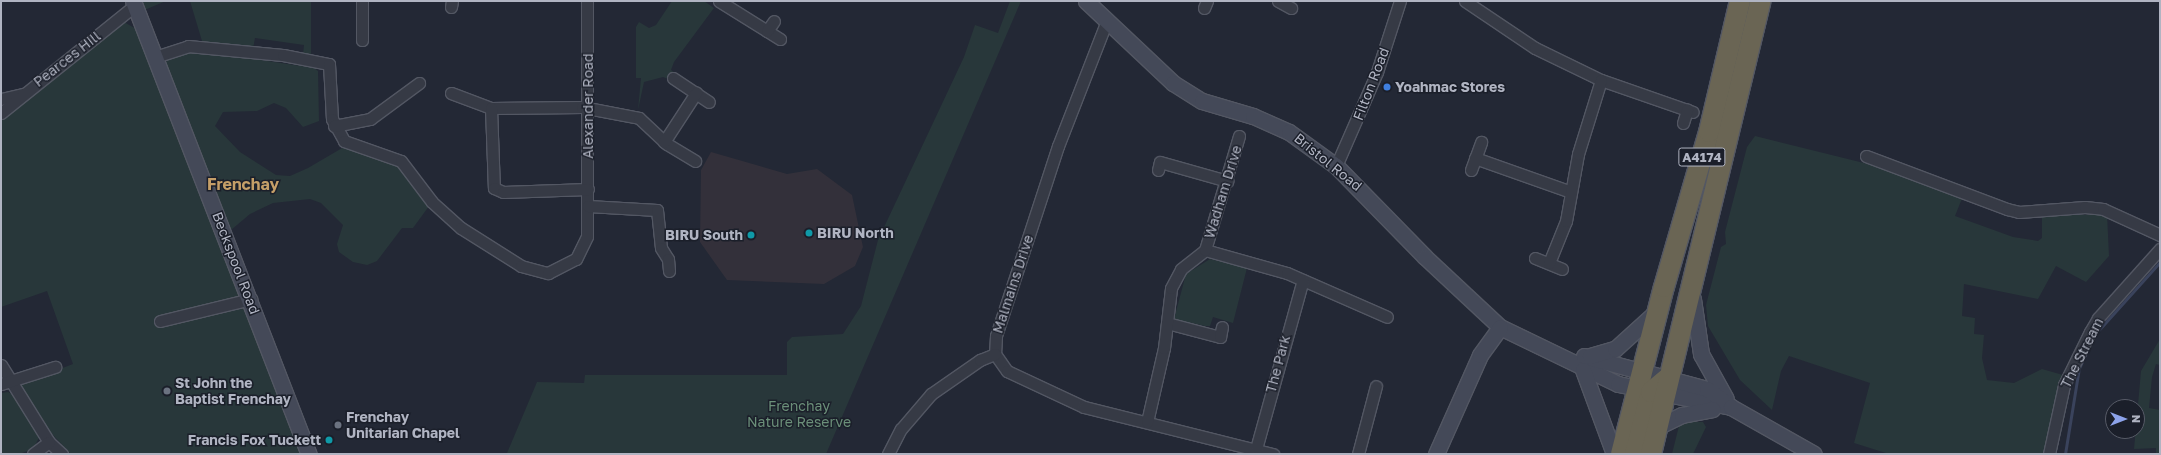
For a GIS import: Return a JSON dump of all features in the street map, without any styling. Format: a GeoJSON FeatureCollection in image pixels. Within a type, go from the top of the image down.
{"type":"FeatureCollection","features":[{"type":"Feature","properties":{"kind":"highway","name":"A4174"},"geometry":{"type":"LineString","coordinates":[[1651,454],[1657,427],[1653,383],[1657,311],[1709,132],[1740,1]]}},
{"type":"Feature","properties":{"kind":"highway","name":"A4174"},"geometry":{"type":"LineString","coordinates":[[1621,454],[1653,383],[1691,286],[1761,1]]}},
{"type":"Feature","properties":{"kind":"highway"},"geometry":{"type":"LineString","coordinates":[[1653,383],[1679,283],[1707,223]]}},
{"type":"Feature","properties":{"kind":"highway","name":"A4174"},"geometry":{"type":"LineString","coordinates":[[1635,454],[1653,383]]}},
{"type":"Feature","properties":{"kind":"main road","name":"Bristol Road"},"geometry":{"type":"LineString","coordinates":[[1086,1],[1106,23],[1173,84],[1202,101],[1253,116],[1289,132],[1336,166],[1425,257],[1500,326],[1552,352],[1584,363],[1653,383],[1707,389],[1731,407],[1814,454]]}},
{"type":"Feature","properties":{"kind":"main road","name":"Beckspool Road"},"geometry":{"type":"LineString","coordinates":[[134,3],[251,299],[309,454]]}},
{"type":"Feature","properties":{"kind":"main road"},"geometry":{"type":"LineString","coordinates":[[1657,427],[1688,413],[1731,407],[1701,354],[1691,286]]}},
{"type":"Feature","properties":{"kind":"main road"},"geometry":{"type":"LineString","coordinates":[[1614,454],[1584,363],[1610,352],[1657,311]]}},
{"type":"Feature","properties":{"kind":"main road"},"geometry":{"type":"LineString","coordinates":[[1436,454],[1480,355],[1500,326]]}},
{"type":"Feature","properties":{"kind":"street"},"geometry":{"type":"LineString","coordinates":[[362,1],[362,40]]}},
{"type":"Feature","properties":{"kind":"street","name":"Alexander Road"},"geometry":{"type":"LineString","coordinates":[[334,126],[344,141],[353,146],[401,161],[443,213],[504,255],[536,272],[554,272],[576,259],[588,236],[587,1]]}},
{"type":"Feature","properties":{"kind":"street"},"geometry":{"type":"LineString","coordinates":[[719,1],[780,39]]}},
{"type":"Feature","properties":{"kind":"street","name":"Filton Road"},"geometry":{"type":"LineString","coordinates":[[1336,166],[1377,72],[1400,1]]}},
{"type":"Feature","properties":{"kind":"street"},"geometry":{"type":"LineString","coordinates":[[1465,1],[1535,48],[1601,80],[1690,111],[1683,123]]}},
{"type":"Feature","properties":{"kind":"street","name":"Pearces Hill"},"geometry":{"type":"LineString","coordinates":[[1,113],[134,3]]}},
{"type":"Feature","properties":{"kind":"street"},"geometry":{"type":"LineString","coordinates":[[767,31],[774,21]]}},
{"type":"Feature","properties":{"kind":"street","name":"Malmains Drive"},"geometry":{"type":"LineString","coordinates":[[995,354],[996,336],[1058,146],[1106,23]]}},
{"type":"Feature","properties":{"kind":"street"},"geometry":{"type":"LineString","coordinates":[[155,57],[188,46],[283,55],[330,64],[329,100],[334,126],[370,119],[419,84]]}},
{"type":"Feature","properties":{"kind":"street"},"geometry":{"type":"LineString","coordinates":[[673,78],[709,102]]}},
{"type":"Feature","properties":{"kind":"street"},"geometry":{"type":"LineString","coordinates":[[1549,263],[1566,221],[1578,154],[1601,80]]}},
{"type":"Feature","properties":{"kind":"street"},"geometry":{"type":"LineString","coordinates":[[451,93],[491,108],[588,110],[639,118],[664,142],[695,161]]}},
{"type":"Feature","properties":{"kind":"street"},"geometry":{"type":"LineString","coordinates":[[664,142],[696,93]]}},
{"type":"Feature","properties":{"kind":"street"},"geometry":{"type":"LineString","coordinates":[[1,99],[23,94]]}},
{"type":"Feature","properties":{"kind":"street"},"geometry":{"type":"LineString","coordinates":[[491,108],[494,188],[503,192],[588,189]]}},
{"type":"Feature","properties":{"kind":"street","name":"Wadham Drive"},"geometry":{"type":"LineString","coordinates":[[1147,422],[1167,323],[1173,281],[1186,264],[1205,250],[1227,181],[1239,136]]}},
{"type":"Feature","properties":{"kind":"street"},"geometry":{"type":"LineString","coordinates":[[1471,170],[1481,142]]}},
{"type":"Feature","properties":{"kind":"street"},"geometry":{"type":"LineString","coordinates":[[1866,156],[2007,209],[2019,212],[2085,206],[2103,209],[2160,235]]}},
{"type":"Feature","properties":{"kind":"street"},"geometry":{"type":"LineString","coordinates":[[1475,158],[1571,192]]}},
{"type":"Feature","properties":{"kind":"street"},"geometry":{"type":"LineString","coordinates":[[1158,170],[1160,162],[1227,181]]}},
{"type":"Feature","properties":{"kind":"street"},"geometry":{"type":"LineString","coordinates":[[588,208],[657,210],[661,248],[668,259],[669,271]]}},
{"type":"Feature","properties":{"kind":"street","name":"The Stream"},"geometry":{"type":"LineString","coordinates":[[2049,454],[2064,385],[2090,332],[2098,318],[2160,249]]}},
{"type":"Feature","properties":{"kind":"street"},"geometry":{"type":"LineString","coordinates":[[1205,250],[1303,280],[1387,317]]}},
{"type":"Feature","properties":{"kind":"street"},"geometry":{"type":"LineString","coordinates":[[1535,258],[1562,269]]}},
{"type":"Feature","properties":{"kind":"street","name":"The Park"},"geometry":{"type":"LineString","coordinates":[[1256,449],[1303,280]]}},
{"type":"Feature","properties":{"kind":"street"},"geometry":{"type":"LineString","coordinates":[[160,321],[251,299]]}},
{"type":"Feature","properties":{"kind":"street"},"geometry":{"type":"LineString","coordinates":[[1167,323],[1220,337],[1222,327]]}},
{"type":"Feature","properties":{"kind":"street"},"geometry":{"type":"LineString","coordinates":[[888,454],[901,429],[931,394],[980,360],[995,354],[1007,371],[1052,394],[1084,407],[1273,454]]}},
{"type":"Feature","properties":{"kind":"street"},"geometry":{"type":"LineString","coordinates":[[1,365],[5,382],[49,442],[62,454]]}},
{"type":"Feature","properties":{"kind":"street"},"geometry":{"type":"LineString","coordinates":[[5,382],[55,367]]}},
{"type":"Feature","properties":{"kind":"street"},"geometry":{"type":"LineString","coordinates":[[1358,454],[1376,386]]}},
{"type":"Feature","properties":{"kind":"street"},"geometry":{"type":"LineString","coordinates":[[33,454],[49,442]]}},
{"type":"Feature","properties":{"kind":"shaded area"},"geometry":{"type":"Polygon","coordinates":[[[711,152],[787,174],[817,169],[852,195],[863,247],[855,266],[824,284],[727,280],[700,242],[701,170],[711,152]]]}},
{"type":"Feature","properties":{"kind":"green space"},"geometry":{"type":"Polygon","coordinates":[[[140,1],[166,1],[142,11],[140,1]]]}},
{"type":"Feature","properties":{"kind":"green space"},"geometry":{"type":"Polygon","coordinates":[[[190,1],[311,1],[311,57],[303,55],[304,45],[255,38],[253,49],[234,56],[314,68],[318,71],[319,121],[303,127],[286,108],[274,103],[257,111],[223,112],[215,126],[240,152],[276,175],[290,176],[308,168],[349,144],[395,158],[432,202],[413,228],[402,228],[377,261],[367,265],[353,262],[339,252],[337,244],[343,225],[321,203],[310,199],[273,203],[250,214],[231,230],[165,66],[168,56],[177,52],[205,51],[190,1]]]}},
{"type":"Feature","properties":{"kind":"green space"},"geometry":{"type":"Polygon","coordinates":[[[672,1],[704,1],[714,8],[674,62],[671,70],[675,73],[671,80],[663,77],[644,82],[638,110],[641,78],[636,78],[636,27],[639,22],[649,28],[656,25],[672,1]]]}},
{"type":"Feature","properties":{"kind":"green space","name":"Frenchay Nature Reserve"},"geometry":{"type":"Polygon","coordinates":[[[1010,1],[1021,1],[826,454],[507,453],[537,382],[584,383],[585,375],[787,375],[787,342],[792,337],[843,334],[861,306],[878,240],[964,57],[975,25],[998,33],[1010,1]]]}},
{"type":"Feature","properties":{"kind":"green space"},"geometry":{"type":"Polygon","coordinates":[[[124,22],[138,30],[303,454],[71,454],[51,433],[18,385],[73,364],[47,291],[1,307],[1,115],[124,22]]]}},
{"type":"Feature","properties":{"kind":"green space"},"geometry":{"type":"Polygon","coordinates":[[[1755,136],[1876,166],[1963,196],[1955,216],[2013,237],[2038,241],[2042,238],[2042,216],[2107,214],[2109,256],[2086,282],[2056,266],[2038,299],[1964,284],[1962,316],[1975,318],[1974,334],[1984,335],[1982,358],[1987,380],[2014,383],[2042,369],[2063,375],[2048,454],[1889,454],[1854,443],[1870,383],[1789,356],[1781,371],[1772,410],[1740,380],[1708,326],[1706,305],[1721,247],[1726,244],[1725,232],[1747,147],[1755,136]]]}},
{"type":"Feature","properties":{"kind":"green space"},"geometry":{"type":"Polygon","coordinates":[[[1210,259],[1247,268],[1233,323],[1213,317],[1210,326],[1205,326],[1174,319],[1186,274],[1210,259]]]}},
{"type":"Feature","properties":{"kind":"green space"},"geometry":{"type":"Polygon","coordinates":[[[2160,339],[2160,365],[2156,364],[2152,377],[2149,408],[2160,410],[2160,454],[2156,454],[2156,448],[2134,449],[2135,439],[2145,439],[2145,399],[2138,399],[2141,371],[2160,339]]]}},
{"type":"Feature","properties":{"kind":"green space"},"geometry":{"type":"Polygon","coordinates":[[[8,392],[14,395],[40,436],[33,449],[22,453],[1,454],[1,393],[8,392]]]}},
{"type":"Feature","properties":{"kind":"green space"},"geometry":{"type":"Polygon","coordinates":[[[1689,422],[1703,422],[1706,427],[1693,454],[1672,454],[1679,426],[1689,422]]]}},
{"type":"Feature","properties":{"kind":"waterway"},"geometry":{"type":"LineString","coordinates":[[2096,333],[2160,262]]}},
{"type":"Feature","properties":{"kind":"waterway"},"geometry":{"type":"LineString","coordinates":[[2065,454],[2079,368],[2088,349]]}},
{"type":"Feature","properties":{"kind":"place","name":"Yoahmac Stores"},"geometry":{"type":"Point","coordinates":[1387,87]}},
{"type":"Feature","properties":{"kind":"place","name":"BIRU North"},"geometry":{"type":"Point","coordinates":[809,233]}},
{"type":"Feature","properties":{"kind":"place","name":"BIRU South"},"geometry":{"type":"Point","coordinates":[751,235]}},
{"type":"Feature","properties":{"kind":"place","name":"St John the Baptist Frenchay"},"geometry":{"type":"Point","coordinates":[167,391]}},
{"type":"Feature","properties":{"kind":"place","name":"Frenchay Unitarian Chapel"},"geometry":{"type":"Point","coordinates":[338,425]}},
{"type":"Feature","properties":{"kind":"place","name":"Francis Fox Tuckett"},"geometry":{"type":"Point","coordinates":[329,440]}},
{"type":"Feature","properties":{"kind":"district","name":"Frenchay"},"geometry":{"type":"Point","coordinates":[243,184]}}]}
